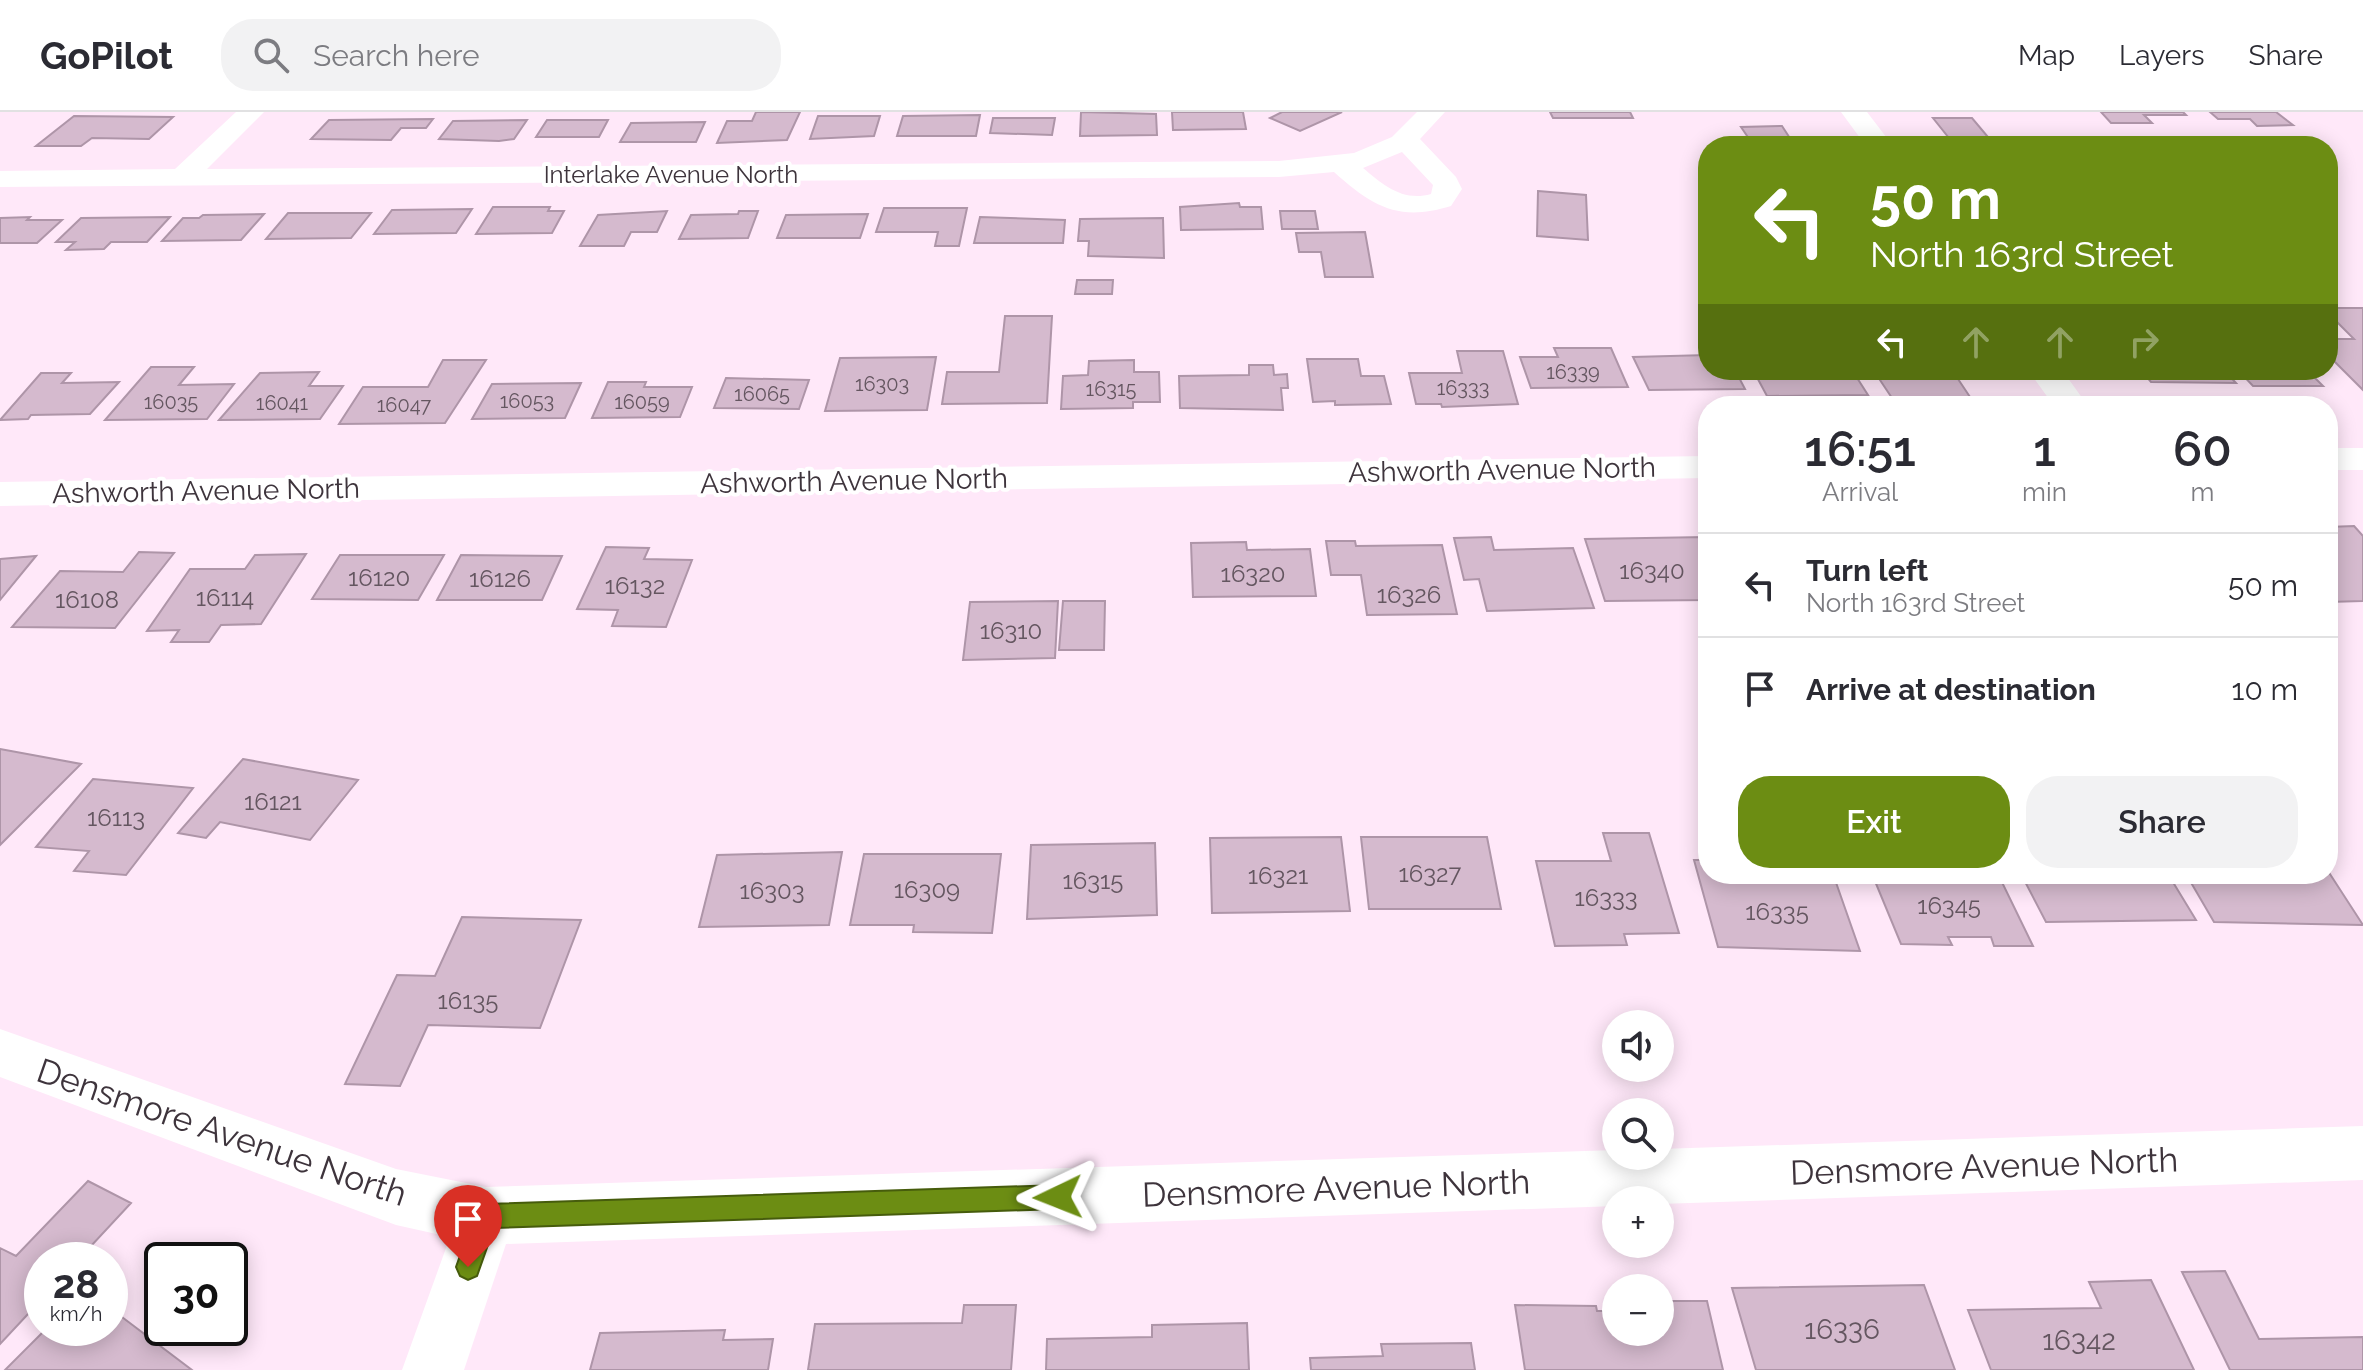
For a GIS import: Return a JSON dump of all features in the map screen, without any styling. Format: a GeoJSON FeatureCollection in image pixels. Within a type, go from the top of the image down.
{"type":"FeatureCollection","features":[{"type":"Feature","properties":{"kind":"street"},"geometry":{"type":"LineString","coordinates":[[183,177],[251,112]]}},
{"type":"Feature","properties":{"kind":"street","name":"Interlake Avenue North"},"geometry":{"type":"LineString","coordinates":[[0,179],[1279,169],[1359,161],[1405,139],[1432,112]]}},
{"type":"Feature","properties":{"kind":"street"},"geometry":{"type":"LineString","coordinates":[[1854,112],[1872,136]]}},
{"type":"Feature","properties":{"kind":"street"},"geometry":{"type":"LineString","coordinates":[[1341,163],[1384,200],[1407,206],[1441,200],[1448,189],[1446,183],[1405,139]]}},
{"type":"Feature","properties":{"kind":"street"},"geometry":{"type":"LineString","coordinates":[[2338,459],[2363,459]]}},
{"type":"Feature","properties":{"kind":"street","name":"Ashworth Avenue North"},"geometry":{"type":"LineString","coordinates":[[0,494],[1698,467]]}},
{"type":"Feature","properties":{"kind":"street","name":"Densmore Avenue North"},"geometry":{"type":"LineString","coordinates":[[0,1053],[396,1197],[486,1216],[2363,1153]]}},
{"type":"Feature","properties":{"kind":"street"},"geometry":{"type":"LineString","coordinates":[[433,1370],[486,1216]]}},
{"type":"Feature","properties":{"kind":"building"},"geometry":{"type":"Polygon","coordinates":[[[756,112],[800,112],[787,140],[717,143],[727,121],[752,121],[756,112]]]}},
{"type":"Feature","properties":{"kind":"building"},"geometry":{"type":"Polygon","coordinates":[[[1081,112],[1156,114],[1157,135],[1080,136],[1081,112]]]}},
{"type":"Feature","properties":{"kind":"building"},"geometry":{"type":"Polygon","coordinates":[[[1172,112],[1243,112],[1246,129],[1173,130],[1172,112]]]}},
{"type":"Feature","properties":{"kind":"building"},"geometry":{"type":"Polygon","coordinates":[[[1282,112],[1342,112],[1300,131],[1270,118],[1282,112]]]}},
{"type":"Feature","properties":{"kind":"building"},"geometry":{"type":"Polygon","coordinates":[[[1550,112],[1630,112],[1633,118],[1553,118],[1550,112]]]}},
{"type":"Feature","properties":{"kind":"building"},"geometry":{"type":"Polygon","coordinates":[[[2101,112],[2183,112],[2186,115],[2144,115],[2152,123],[2111,123],[2101,112]]]}},
{"type":"Feature","properties":{"kind":"building"},"geometry":{"type":"Polygon","coordinates":[[[2210,112],[2276,112],[2293,125],[2257,126],[2250,119],[2218,119],[2210,112]]]}},
{"type":"Feature","properties":{"kind":"building"},"geometry":{"type":"Polygon","coordinates":[[[980,115],[976,136],[897,136],[903,116],[980,115]]]}},
{"type":"Feature","properties":{"kind":"building"},"geometry":{"type":"Polygon","coordinates":[[[74,116],[173,117],[149,139],[92,138],[81,146],[36,146],[74,116]]]}},
{"type":"Feature","properties":{"kind":"building"},"geometry":{"type":"Polygon","coordinates":[[[818,116],[880,116],[874,136],[810,139],[818,116]]]}},
{"type":"Feature","properties":{"kind":"building"},"geometry":{"type":"Polygon","coordinates":[[[993,118],[1055,118],[1052,135],[990,133],[993,118]]]}},
{"type":"Feature","properties":{"kind":"building"},"geometry":{"type":"Polygon","coordinates":[[[1933,118],[1972,118],[1987,136],[1947,136],[1933,118]]]}},
{"type":"Feature","properties":{"kind":"building"},"geometry":{"type":"Polygon","coordinates":[[[433,119],[426,128],[401,128],[391,140],[311,139],[329,120],[433,119]]]}},
{"type":"Feature","properties":{"kind":"building"},"geometry":{"type":"Polygon","coordinates":[[[527,120],[514,139],[439,139],[453,121],[527,120]]]}},
{"type":"Feature","properties":{"kind":"building"},"geometry":{"type":"Polygon","coordinates":[[[547,120],[608,120],[599,137],[536,137],[547,120]]]}},
{"type":"Feature","properties":{"kind":"building"},"geometry":{"type":"Polygon","coordinates":[[[705,122],[696,142],[620,142],[631,123],[705,122]]]}},
{"type":"Feature","properties":{"kind":"building"},"geometry":{"type":"Polygon","coordinates":[[[1782,126],[1788,136],[1747,136],[1741,127],[1782,126]]]}},
{"type":"Feature","properties":{"kind":"building"},"geometry":{"type":"Polygon","coordinates":[[[1538,191],[1586,195],[1588,240],[1537,236],[1538,191]]]}},
{"type":"Feature","properties":{"kind":"building"},"geometry":{"type":"Polygon","coordinates":[[[1239,203],[1240,207],[1261,207],[1263,229],[1181,230],[1180,207],[1239,203]]]}},
{"type":"Feature","properties":{"kind":"building"},"geometry":{"type":"Polygon","coordinates":[[[493,207],[550,207],[548,211],[564,211],[552,233],[476,234],[493,207]]]}},
{"type":"Feature","properties":{"kind":"building"},"geometry":{"type":"Polygon","coordinates":[[[884,208],[967,208],[959,246],[935,246],[938,232],[876,232],[884,208]]]}},
{"type":"Feature","properties":{"kind":"building"},"geometry":{"type":"Polygon","coordinates":[[[472,209],[456,233],[374,234],[392,210],[472,209]]]}},
{"type":"Feature","properties":{"kind":"building"},"geometry":{"type":"Polygon","coordinates":[[[667,211],[657,232],[631,232],[624,246],[580,246],[598,215],[667,211]]]}},
{"type":"Feature","properties":{"kind":"building"},"geometry":{"type":"Polygon","coordinates":[[[739,211],[758,211],[748,238],[679,239],[691,215],[738,214],[739,211]]]}},
{"type":"Feature","properties":{"kind":"building"},"geometry":{"type":"Polygon","coordinates":[[[1280,211],[1315,211],[1318,229],[1282,229],[1280,211]]]}},
{"type":"Feature","properties":{"kind":"building"},"geometry":{"type":"Polygon","coordinates":[[[288,213],[371,213],[351,238],[266,239],[288,213]]]}},
{"type":"Feature","properties":{"kind":"building"},"geometry":{"type":"Polygon","coordinates":[[[264,214],[241,240],[162,241],[183,218],[264,214]]]}},
{"type":"Feature","properties":{"kind":"building"},"geometry":{"type":"Polygon","coordinates":[[[868,214],[860,238],[777,238],[786,215],[868,214]]]}},
{"type":"Feature","properties":{"kind":"building"},"geometry":{"type":"Polygon","coordinates":[[[30,217],[27,220],[62,220],[37,243],[0,243],[0,218],[30,217]]]}},
{"type":"Feature","properties":{"kind":"building"},"geometry":{"type":"Polygon","coordinates":[[[170,217],[147,242],[111,242],[104,249],[66,250],[75,242],[56,242],[81,218],[170,217]]]}},
{"type":"Feature","properties":{"kind":"building"},"geometry":{"type":"Polygon","coordinates":[[[980,217],[1065,220],[1063,243],[974,243],[980,217]]]}},
{"type":"Feature","properties":{"kind":"building"},"geometry":{"type":"Polygon","coordinates":[[[1163,218],[1164,258],[1088,256],[1089,241],[1078,241],[1080,219],[1163,218]]]}},
{"type":"Feature","properties":{"kind":"building"},"geometry":{"type":"Polygon","coordinates":[[[1365,232],[1373,277],[1325,277],[1321,252],[1299,252],[1296,233],[1365,232]]]}},
{"type":"Feature","properties":{"kind":"building"},"geometry":{"type":"Polygon","coordinates":[[[1077,280],[1113,280],[1112,294],[1075,294],[1077,280]]]}},
{"type":"Feature","properties":{"kind":"building"},"geometry":{"type":"Polygon","coordinates":[[[2338,308],[2363,308],[2363,390],[2338,365],[2338,339],[2354,339],[2338,323],[2338,308]]]}},
{"type":"Feature","properties":{"kind":"building"},"geometry":{"type":"Polygon","coordinates":[[[1005,316],[1052,316],[1047,403],[942,404],[947,372],[999,372],[1005,316]]]}},
{"type":"Feature","properties":{"kind":"building"},"geometry":{"type":"Polygon","coordinates":[[[1554,348],[1611,348],[1628,387],[1531,388],[1520,357],[1558,357],[1554,348]]]}},
{"type":"Feature","properties":{"kind":"building"},"geometry":{"type":"Polygon","coordinates":[[[1457,351],[1503,351],[1518,404],[1442,407],[1441,404],[1416,404],[1409,373],[1462,373],[1457,351]]]}},
{"type":"Feature","properties":{"kind":"building"},"geometry":{"type":"Polygon","coordinates":[[[1698,355],[1698,380],[1740,380],[1745,389],[1649,390],[1633,357],[1698,355]]]}},
{"type":"Feature","properties":{"kind":"building"},"geometry":{"type":"Polygon","coordinates":[[[936,357],[927,410],[825,411],[840,358],[936,357]]]}},
{"type":"Feature","properties":{"kind":"building"},"geometry":{"type":"Polygon","coordinates":[[[1307,359],[1358,359],[1361,376],[1384,376],[1391,404],[1335,405],[1335,401],[1313,402],[1307,359]]]}},
{"type":"Feature","properties":{"kind":"building"},"geometry":{"type":"Polygon","coordinates":[[[443,360],[486,360],[445,423],[339,424],[363,387],[428,387],[443,360]]]}},
{"type":"Feature","properties":{"kind":"building"},"geometry":{"type":"Polygon","coordinates":[[[1134,360],[1134,372],[1159,372],[1160,402],[1133,402],[1133,408],[1061,409],[1063,376],[1088,375],[1089,361],[1134,360]]]}},
{"type":"Feature","properties":{"kind":"building"},"geometry":{"type":"Polygon","coordinates":[[[1249,365],[1273,365],[1274,375],[1287,374],[1288,388],[1281,388],[1283,410],[1180,408],[1179,376],[1249,375],[1249,365]]]}},
{"type":"Feature","properties":{"kind":"building"},"geometry":{"type":"Polygon","coordinates":[[[151,367],[194,367],[179,385],[234,384],[207,419],[105,420],[151,367]]]}},
{"type":"Feature","properties":{"kind":"building"},"geometry":{"type":"Polygon","coordinates":[[[319,372],[309,386],[343,386],[320,419],[219,420],[260,373],[319,372]]]}},
{"type":"Feature","properties":{"kind":"building"},"geometry":{"type":"Polygon","coordinates":[[[41,373],[71,373],[62,383],[119,382],[90,414],[31,415],[28,419],[0,420],[41,373]]]}},
{"type":"Feature","properties":{"kind":"building"},"geometry":{"type":"Polygon","coordinates":[[[726,378],[809,380],[799,409],[714,408],[726,378]]]}},
{"type":"Feature","properties":{"kind":"building"},"geometry":{"type":"Polygon","coordinates":[[[1758,380],[1858,380],[1868,395],[1767,396],[1758,380]]]}},
{"type":"Feature","properties":{"kind":"building"},"geometry":{"type":"Polygon","coordinates":[[[1880,380],[1959,380],[1969,396],[1891,396],[1880,380]]]}},
{"type":"Feature","properties":{"kind":"building"},"geometry":{"type":"Polygon","coordinates":[[[2149,380],[2233,380],[2236,383],[2149,380]]]}},
{"type":"Feature","properties":{"kind":"building"},"geometry":{"type":"Polygon","coordinates":[[[2247,380],[2317,380],[2323,386],[2253,386],[2247,380]]]}},
{"type":"Feature","properties":{"kind":"building"},"geometry":{"type":"Polygon","coordinates":[[[608,382],[646,382],[644,387],[692,387],[680,417],[592,418],[608,382]]]}},
{"type":"Feature","properties":{"kind":"building"},"geometry":{"type":"Polygon","coordinates":[[[581,383],[565,418],[472,419],[492,384],[581,383]]]}},
{"type":"Feature","properties":{"kind":"building"},"geometry":{"type":"Polygon","coordinates":[[[2354,526],[2363,536],[2363,601],[2338,602],[2338,527],[2354,526]]]}},
{"type":"Feature","properties":{"kind":"building"},"geometry":{"type":"Polygon","coordinates":[[[1491,537],[1494,550],[1573,548],[1594,608],[1487,611],[1479,579],[1464,580],[1454,538],[1491,537]]]}},
{"type":"Feature","properties":{"kind":"building"},"geometry":{"type":"Polygon","coordinates":[[[1698,537],[1698,600],[1605,601],[1585,539],[1698,537]]]}},
{"type":"Feature","properties":{"kind":"building"},"geometry":{"type":"Polygon","coordinates":[[[1326,541],[1355,541],[1356,546],[1442,545],[1457,614],[1367,615],[1361,575],[1331,575],[1326,541]]]}},
{"type":"Feature","properties":{"kind":"building"},"geometry":{"type":"Polygon","coordinates":[[[1246,542],[1247,550],[1310,549],[1316,596],[1193,597],[1191,543],[1246,542]]]}},
{"type":"Feature","properties":{"kind":"building"},"geometry":{"type":"Polygon","coordinates":[[[606,547],[649,548],[644,559],[692,560],[666,627],[612,626],[618,610],[577,609],[606,547]]]}},
{"type":"Feature","properties":{"kind":"building"},"geometry":{"type":"Polygon","coordinates":[[[139,552],[174,553],[115,628],[12,627],[60,571],[123,572],[139,552]]]}},
{"type":"Feature","properties":{"kind":"building"},"geometry":{"type":"Polygon","coordinates":[[[306,554],[261,624],[221,625],[209,642],[171,642],[179,630],[147,631],[190,569],[245,569],[255,555],[306,554]]]}},
{"type":"Feature","properties":{"kind":"building"},"geometry":{"type":"Polygon","coordinates":[[[340,555],[444,555],[418,600],[312,599],[340,555]]]}},
{"type":"Feature","properties":{"kind":"building"},"geometry":{"type":"Polygon","coordinates":[[[461,555],[562,556],[542,600],[437,600],[461,555]]]}},
{"type":"Feature","properties":{"kind":"building"},"geometry":{"type":"Polygon","coordinates":[[[36,556],[0,600],[0,559],[36,556]]]}},
{"type":"Feature","properties":{"kind":"building"},"geometry":{"type":"Polygon","coordinates":[[[1058,601],[1055,658],[963,660],[970,602],[1058,601]]]}},
{"type":"Feature","properties":{"kind":"building"},"geometry":{"type":"Polygon","coordinates":[[[1063,601],[1105,601],[1104,650],[1059,650],[1063,601]]]}},
{"type":"Feature","properties":{"kind":"building"},"geometry":{"type":"Polygon","coordinates":[[[0,749],[81,764],[0,845],[0,749]]]}},
{"type":"Feature","properties":{"kind":"building"},"geometry":{"type":"Polygon","coordinates":[[[243,759],[358,780],[310,840],[220,822],[206,838],[178,833],[243,759]]]}},
{"type":"Feature","properties":{"kind":"building"},"geometry":{"type":"Polygon","coordinates":[[[93,779],[193,788],[126,875],[74,871],[89,851],[36,847],[93,779]]]}},
{"type":"Feature","properties":{"kind":"building"},"geometry":{"type":"Polygon","coordinates":[[[1603,833],[1649,833],[1679,933],[1624,934],[1627,945],[1555,946],[1536,861],[1611,861],[1603,833]]]}},
{"type":"Feature","properties":{"kind":"building"},"geometry":{"type":"Polygon","coordinates":[[[1341,837],[1350,911],[1212,913],[1210,838],[1341,837]]]}},
{"type":"Feature","properties":{"kind":"building"},"geometry":{"type":"Polygon","coordinates":[[[1361,837],[1487,837],[1501,909],[1369,909],[1361,837]]]}},
{"type":"Feature","properties":{"kind":"building"},"geometry":{"type":"Polygon","coordinates":[[[1155,843],[1157,915],[1027,919],[1031,845],[1155,843]]]}},
{"type":"Feature","properties":{"kind":"building"},"geometry":{"type":"Polygon","coordinates":[[[842,852],[829,925],[699,927],[717,855],[842,852]]]}},
{"type":"Feature","properties":{"kind":"building"},"geometry":{"type":"Polygon","coordinates":[[[864,854],[1001,854],[992,933],[913,932],[914,925],[850,925],[864,854]]]}},
{"type":"Feature","properties":{"kind":"building"},"geometry":{"type":"Polygon","coordinates":[[[1701,884],[1837,884],[1860,951],[1718,947],[1701,884]]]}},
{"type":"Feature","properties":{"kind":"building"},"geometry":{"type":"Polygon","coordinates":[[[1876,884],[2003,884],[2033,946],[1994,946],[1991,937],[1948,937],[1952,945],[1901,944],[1876,884]]]}},
{"type":"Feature","properties":{"kind":"building"},"geometry":{"type":"Polygon","coordinates":[[[2026,884],[2174,884],[2196,920],[2046,922],[2026,884]]]}},
{"type":"Feature","properties":{"kind":"building"},"geometry":{"type":"Polygon","coordinates":[[[2192,884],[2336,884],[2363,925],[2214,922],[2192,884]]]}},
{"type":"Feature","properties":{"kind":"building"},"geometry":{"type":"Polygon","coordinates":[[[462,917],[581,920],[540,1028],[428,1025],[400,1086],[345,1084],[397,975],[435,976],[462,917]]]}},
{"type":"Feature","properties":{"kind":"building"},"geometry":{"type":"Polygon","coordinates":[[[88,1181],[131,1203],[95,1242],[29,1242],[88,1181]]]}},
{"type":"Feature","properties":{"kind":"building"},"geometry":{"type":"Polygon","coordinates":[[[0,1248],[16,1256],[24,1248],[24,1318],[0,1344],[0,1248]]]}},
{"type":"Feature","properties":{"kind":"building"},"geometry":{"type":"Polygon","coordinates":[[[2225,1271],[2259,1339],[2363,1337],[2363,1370],[2230,1370],[2182,1272],[2225,1271]]]}},
{"type":"Feature","properties":{"kind":"building"},"geometry":{"type":"Polygon","coordinates":[[[2151,1280],[2194,1370],[1991,1370],[1968,1310],[2101,1308],[2089,1282],[2151,1280]]]}},
{"type":"Feature","properties":{"kind":"building"},"geometry":{"type":"Polygon","coordinates":[[[1924,1285],[1955,1370],[1756,1370],[1732,1288],[1924,1285]]]}},
{"type":"Feature","properties":{"kind":"building"},"geometry":{"type":"Polygon","coordinates":[[[1674,1301],[1707,1301],[1723,1370],[1525,1370],[1515,1305],[1596,1306],[1597,1311],[1602,1311],[1602,1346],[1674,1346],[1674,1301]]]}},
{"type":"Feature","properties":{"kind":"building"},"geometry":{"type":"Polygon","coordinates":[[[964,1305],[1016,1305],[1011,1370],[808,1370],[815,1324],[962,1323],[964,1305]]]}},
{"type":"Feature","properties":{"kind":"building"},"geometry":{"type":"Polygon","coordinates":[[[128,1322],[144,1334],[144,1346],[160,1346],[192,1370],[5,1370],[29,1346],[128,1346],[128,1322]]]}},
{"type":"Feature","properties":{"kind":"building"},"geometry":{"type":"Polygon","coordinates":[[[1247,1323],[1249,1370],[1046,1370],[1047,1339],[1152,1337],[1152,1325],[1247,1323]]]}},
{"type":"Feature","properties":{"kind":"building"},"geometry":{"type":"Polygon","coordinates":[[[725,1330],[723,1340],[773,1339],[768,1370],[590,1370],[600,1333],[725,1330]]]}},
{"type":"Feature","properties":{"kind":"building"},"geometry":{"type":"Polygon","coordinates":[[[1471,1343],[1475,1370],[1311,1370],[1310,1358],[1383,1356],[1381,1344],[1471,1343]]]}},
{"type":"Feature","properties":{"kind":"route"},"geometry":{"type":"LineString","coordinates":[[468,1267],[486,1216],[1058,1197]]}}]}
